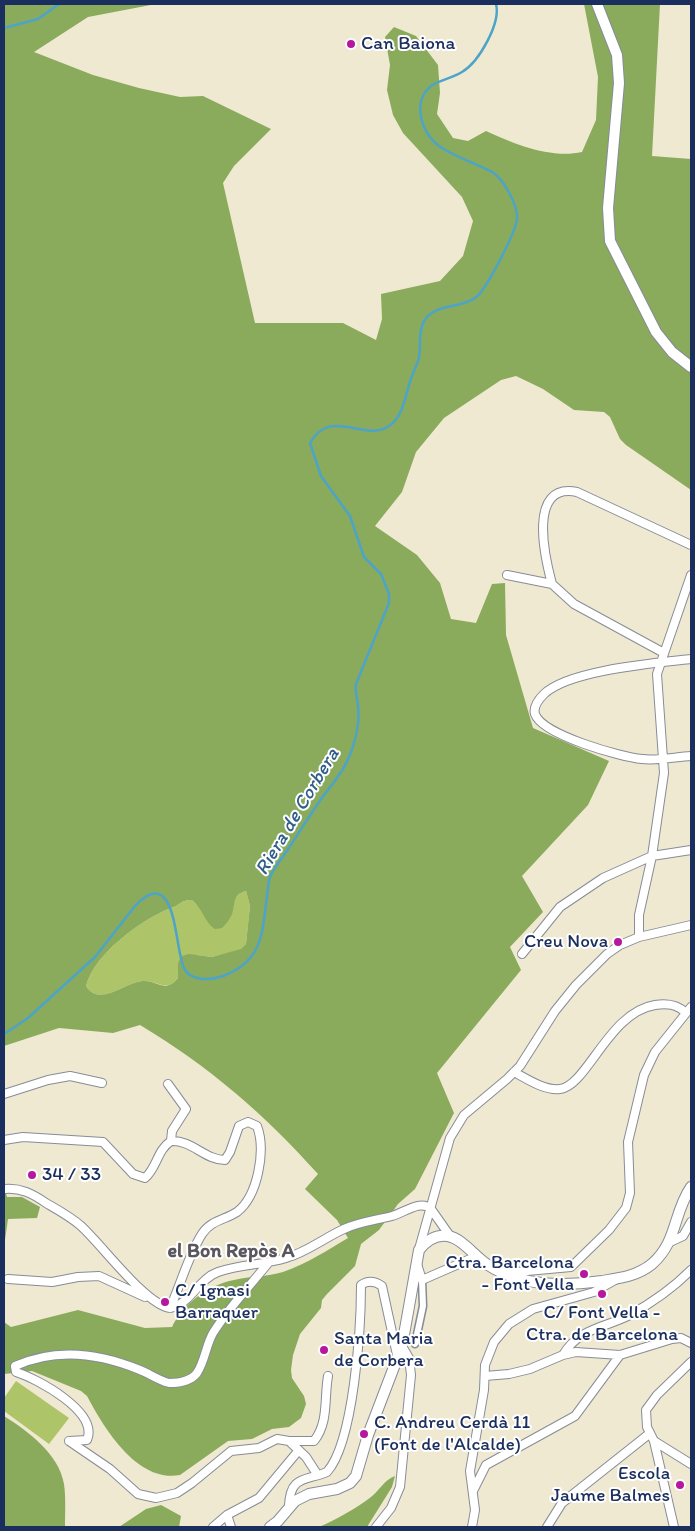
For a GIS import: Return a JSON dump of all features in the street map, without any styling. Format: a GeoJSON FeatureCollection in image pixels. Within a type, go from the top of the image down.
{"type":"FeatureCollection","features":[{"type":"Feature","properties":{"kind":"street"},"geometry":{"type":"LineString","coordinates":[[597,4],[618,65],[608,208],[610,241],[656,332],[672,352],[691,367]]}},
{"type":"Feature","properties":{"kind":"street"},"geometry":{"type":"LineString","coordinates":[[552,584],[544,552],[541,528],[550,503],[561,492],[567,490],[578,492],[691,545]]}},
{"type":"Feature","properties":{"kind":"street"},"geometry":{"type":"LineString","coordinates":[[507,575],[552,584],[574,604],[664,653]]}},
{"type":"Feature","properties":{"kind":"street"},"geometry":{"type":"LineString","coordinates":[[639,937],[639,915],[652,856],[664,773],[656,674],[691,575]]}},
{"type":"Feature","properties":{"kind":"street"},"geometry":{"type":"LineString","coordinates":[[691,659],[660,662],[567,681],[545,693],[538,701],[534,710],[535,715],[544,725],[588,745],[617,755],[643,759],[691,756]]}},
{"type":"Feature","properties":{"kind":"street"},"geometry":{"type":"LineString","coordinates":[[522,954],[560,907],[603,878],[652,856],[691,850]]}},
{"type":"Feature","properties":{"kind":"street"},"geometry":{"type":"LineString","coordinates":[[270,1527],[278,1521],[289,1506],[301,1497],[337,1489],[353,1480],[400,1351],[421,1237],[432,1208],[434,1192],[454,1129],[464,1115],[514,1072],[550,1018],[576,985],[613,949],[639,937],[691,925]]}},
{"type":"Feature","properties":{"kind":"street"},"geometry":{"type":"LineString","coordinates":[[503,1273],[571,1268],[624,1213],[630,1193],[628,1142],[644,1075],[654,1052],[689,1010],[660,1004],[644,1007],[630,1015],[577,1078],[564,1088],[553,1089],[514,1072]]}},
{"type":"Feature","properties":{"kind":"street"},"geometry":{"type":"LineString","coordinates":[[4,1094],[48,1080],[70,1076],[102,1084]]}},
{"type":"Feature","properties":{"kind":"street"},"geometry":{"type":"LineString","coordinates":[[4,1140],[23,1137],[103,1142],[133,1174],[146,1178],[151,1174],[161,1150],[171,1141],[172,1131],[186,1109],[168,1084]]}},
{"type":"Feature","properties":{"kind":"street"},"geometry":{"type":"LineString","coordinates":[[170,1308],[202,1234],[212,1223],[236,1212],[250,1194],[259,1159],[260,1142],[257,1126],[248,1122],[239,1126],[230,1152],[225,1160],[215,1159],[184,1142],[171,1141]]}},
{"type":"Feature","properties":{"kind":"street"},"geometry":{"type":"LineString","coordinates":[[670,1242],[679,1207],[691,1187]]}},
{"type":"Feature","properties":{"kind":"street"},"geometry":{"type":"LineString","coordinates":[[4,1189],[25,1191],[73,1219],[100,1245],[150,1300]]}},
{"type":"Feature","properties":{"kind":"street"},"geometry":{"type":"LineString","coordinates":[[8,1279],[52,1282],[78,1277],[99,1276],[170,1308],[184,1302],[202,1282],[219,1272],[298,1254],[346,1228],[393,1216],[420,1206],[428,1206],[432,1208],[450,1236],[503,1273],[524,1281],[554,1285],[592,1282],[632,1275],[645,1269],[670,1242],[683,1236],[690,1225],[676,1223]]}},
{"type":"Feature","properties":{"kind":"street"},"geometry":{"type":"LineString","coordinates":[[419,1250],[430,1239],[442,1235],[450,1236]]}},
{"type":"Feature","properties":{"kind":"street"},"geometry":{"type":"LineString","coordinates":[[422,1280],[477,1256]]}},
{"type":"Feature","properties":{"kind":"street"},"geometry":{"type":"LineString","coordinates":[[269,1262],[224,1317],[212,1335],[196,1374],[190,1379],[178,1383],[168,1383],[116,1360],[91,1354],[48,1356],[30,1360],[15,1366],[16,1372],[42,1384],[81,1411],[87,1420],[89,1435],[87,1440],[82,1442],[69,1441],[110,1469],[138,1494],[156,1498],[177,1493],[192,1483],[231,1450],[260,1448],[277,1439],[289,1441],[314,1440],[319,1434],[327,1406],[328,1376]]}},
{"type":"Feature","properties":{"kind":"street"},"geometry":{"type":"LineString","coordinates":[[415,1344],[423,1306],[422,1280],[416,1262]]}},
{"type":"Feature","properties":{"kind":"street"},"geometry":{"type":"LineString","coordinates":[[562,1355],[576,1337],[638,1310],[669,1292],[691,1270]]}},
{"type":"Feature","properties":{"kind":"street"},"geometry":{"type":"LineString","coordinates":[[472,1527],[475,1510],[470,1471],[486,1365],[494,1342],[509,1324],[533,1309],[594,1292],[617,1278]]}},
{"type":"Feature","properties":{"kind":"street"},"geometry":{"type":"LineString","coordinates":[[289,1506],[292,1490],[298,1482],[326,1472],[338,1454],[361,1333],[361,1285],[365,1282],[377,1283],[382,1286],[400,1351],[409,1358],[412,1375],[400,1487],[391,1508],[376,1527]]}},
{"type":"Feature","properties":{"kind":"street"},"geometry":{"type":"LineString","coordinates":[[589,1293],[592,1282]]}},
{"type":"Feature","properties":{"kind":"street"},"geometry":{"type":"LineString","coordinates":[[485,1376],[509,1374],[530,1369],[562,1355],[576,1352],[620,1355],[672,1339],[681,1338],[691,1343]]}},
{"type":"Feature","properties":{"kind":"street"},"geometry":{"type":"LineString","coordinates":[[472,1493],[486,1464],[575,1416],[620,1355]]}},
{"type":"Feature","properties":{"kind":"street"},"geometry":{"type":"LineString","coordinates":[[691,1362],[648,1404],[646,1410],[649,1434],[654,1441],[691,1464]]}},
{"type":"Feature","properties":{"kind":"street"},"geometry":{"type":"LineString","coordinates":[[547,1527],[562,1503],[649,1434]]}},
{"type":"Feature","properties":{"kind":"street"},"geometry":{"type":"LineString","coordinates":[[289,1441],[300,1450],[317,1474]]}},
{"type":"Feature","properties":{"kind":"street"},"geometry":{"type":"LineString","coordinates":[[654,1441],[674,1527]]}},
{"type":"Feature","properties":{"kind":"street"},"geometry":{"type":"LineString","coordinates":[[213,1527],[227,1515],[259,1498],[300,1450]]}},
{"type":"Feature","properties":{"kind":"street"},"geometry":{"type":"LineString","coordinates":[[658,1459],[669,1452]]}},
{"type":"Feature","properties":{"kind":"street"},"geometry":{"type":"LineString","coordinates":[[227,1515],[231,1527]]}},
{"type":"Feature","properties":{"kind":"green space"},"geometry":{"type":"Polygon","coordinates":[[[4,4],[156,4],[88,17],[34,52],[93,75],[139,88],[180,97],[203,96],[271,129],[234,166],[223,183],[255,323],[343,323],[376,340],[382,319],[381,294],[440,281],[463,256],[473,221],[462,197],[403,133],[393,115],[387,90],[390,65],[385,37],[394,27],[416,36],[438,65],[440,93],[437,114],[453,138],[468,141],[486,131],[533,149],[558,154],[570,154],[582,152],[596,120],[598,77],[584,4],[660,4],[652,156],[691,159],[691,490],[626,445],[620,439],[610,417],[604,412],[574,410],[543,389],[516,376],[501,380],[444,418],[416,452],[402,492],[375,526],[417,555],[440,583],[451,619],[476,623],[492,584],[505,583],[506,635],[533,728],[609,761],[588,805],[522,876],[543,912],[510,947],[521,970],[437,1073],[454,1113],[415,1189],[398,1204],[379,1230],[361,1244],[355,1266],[322,1300],[321,1308],[300,1334],[293,1355],[291,1370],[292,1378],[304,1396],[306,1404],[301,1418],[289,1427],[272,1429],[252,1439],[228,1441],[180,1475],[164,1475],[150,1471],[136,1462],[124,1450],[103,1423],[87,1396],[81,1391],[32,1371],[4,1374],[4,1322],[11,1327],[78,1310],[145,1328],[172,1327],[190,1303],[215,1286],[292,1269],[348,1238],[337,1220],[305,1189],[318,1174],[298,1152],[213,1075],[140,1025],[113,1033],[59,1028],[4,1046],[4,4]],[[246,891],[238,895],[229,920],[222,928],[215,929],[192,900],[183,901],[147,920],[121,939],[99,962],[86,986],[98,995],[113,992],[143,981],[165,986],[169,985],[178,978],[178,963],[182,956],[189,954],[212,957],[241,949],[246,944],[250,906],[246,891]]]}},
{"type":"Feature","properties":{"kind":"green space"},"geometry":{"type":"Polygon","coordinates":[[[246,891],[250,906],[246,944],[241,950],[212,957],[196,955],[178,963],[178,978],[170,985],[143,981],[113,992],[98,995],[86,986],[91,974],[109,950],[133,929],[147,920],[183,901],[189,900],[192,900],[204,911],[233,908],[236,897],[246,891]]]}},
{"type":"Feature","properties":{"kind":"green space"},"geometry":{"type":"Polygon","coordinates":[[[4,1185],[7,1197],[22,1197],[40,1207],[37,1218],[8,1219],[4,1247],[4,1185]]]}},
{"type":"Feature","properties":{"kind":"green space"},"geometry":{"type":"Polygon","coordinates":[[[16,1381],[69,1418],[49,1444],[4,1411],[4,1398],[16,1381]]]}},
{"type":"Feature","properties":{"kind":"green space"},"geometry":{"type":"Polygon","coordinates":[[[4,1416],[41,1444],[56,1463],[64,1484],[65,1527],[4,1527],[4,1416]]]}},
{"type":"Feature","properties":{"kind":"green space"},"geometry":{"type":"Polygon","coordinates":[[[395,1476],[392,1487],[367,1527],[319,1527],[359,1506],[395,1476]]]}},
{"type":"Feature","properties":{"kind":"green space"},"geometry":{"type":"Polygon","coordinates":[[[161,1505],[181,1516],[179,1527],[119,1527],[146,1509],[161,1505]]]}},
{"type":"Feature","properties":{"kind":"waterway"},"geometry":{"type":"LineString","coordinates":[[4,28],[38,19],[59,4]]}},
{"type":"Feature","properties":{"kind":"waterway","name":"Riera de Corbera"},"geometry":{"type":"LineString","coordinates":[[4,1034],[28,1018],[95,957],[135,906],[149,895],[160,894],[167,902],[176,931],[181,961],[188,974],[203,979],[214,978],[236,970],[246,963],[258,945],[264,922],[271,874],[347,762],[358,726],[356,684],[389,603],[389,594],[381,574],[364,557],[350,516],[321,476],[310,443],[318,432],[328,427],[338,426],[369,431],[379,430],[394,422],[401,411],[419,358],[420,334],[424,321],[434,311],[462,304],[475,298],[493,273],[512,235],[517,213],[513,200],[502,182],[494,173],[454,155],[435,143],[425,128],[420,110],[421,101],[431,86],[462,72],[469,67],[482,51],[495,21],[496,4]]}},
{"type":"Feature","properties":{"kind":"place","name":"Can Baiona"},"geometry":{"type":"Point","coordinates":[351,44]}},
{"type":"Feature","properties":{"kind":"place","name":"Creu Nova"},"geometry":{"type":"Point","coordinates":[618,942]}},
{"type":"Feature","properties":{"kind":"place","name":"34 / 33"},"geometry":{"type":"Point","coordinates":[32,1175]}},
{"type":"Feature","properties":{"kind":"place","name":"Ctra. Barcelona - Font Vella"},"geometry":{"type":"Point","coordinates":[584,1274]}},
{"type":"Feature","properties":{"kind":"place","name":"C/ Font Vella - Ctra. de Barcelona"},"geometry":{"type":"Point","coordinates":[602,1294]}},
{"type":"Feature","properties":{"kind":"place","name":"C/ Ignasi Barraquer"},"geometry":{"type":"Point","coordinates":[165,1302]}},
{"type":"Feature","properties":{"kind":"place","name":"Santa Maria de Corbera"},"geometry":{"type":"Point","coordinates":[324,1350]}},
{"type":"Feature","properties":{"kind":"place","name":"C. Andreu Cerdà 11 (Font de l'Alcalde)"},"geometry":{"type":"Point","coordinates":[364,1434]}},
{"type":"Feature","properties":{"kind":"place","name":"Escola Jaume Balmes"},"geometry":{"type":"Point","coordinates":[680,1485]}},
{"type":"Feature","properties":{"kind":"district","name":"el Bon Repòs A"},"geometry":{"type":"Point","coordinates":[231,1252]}}]}
